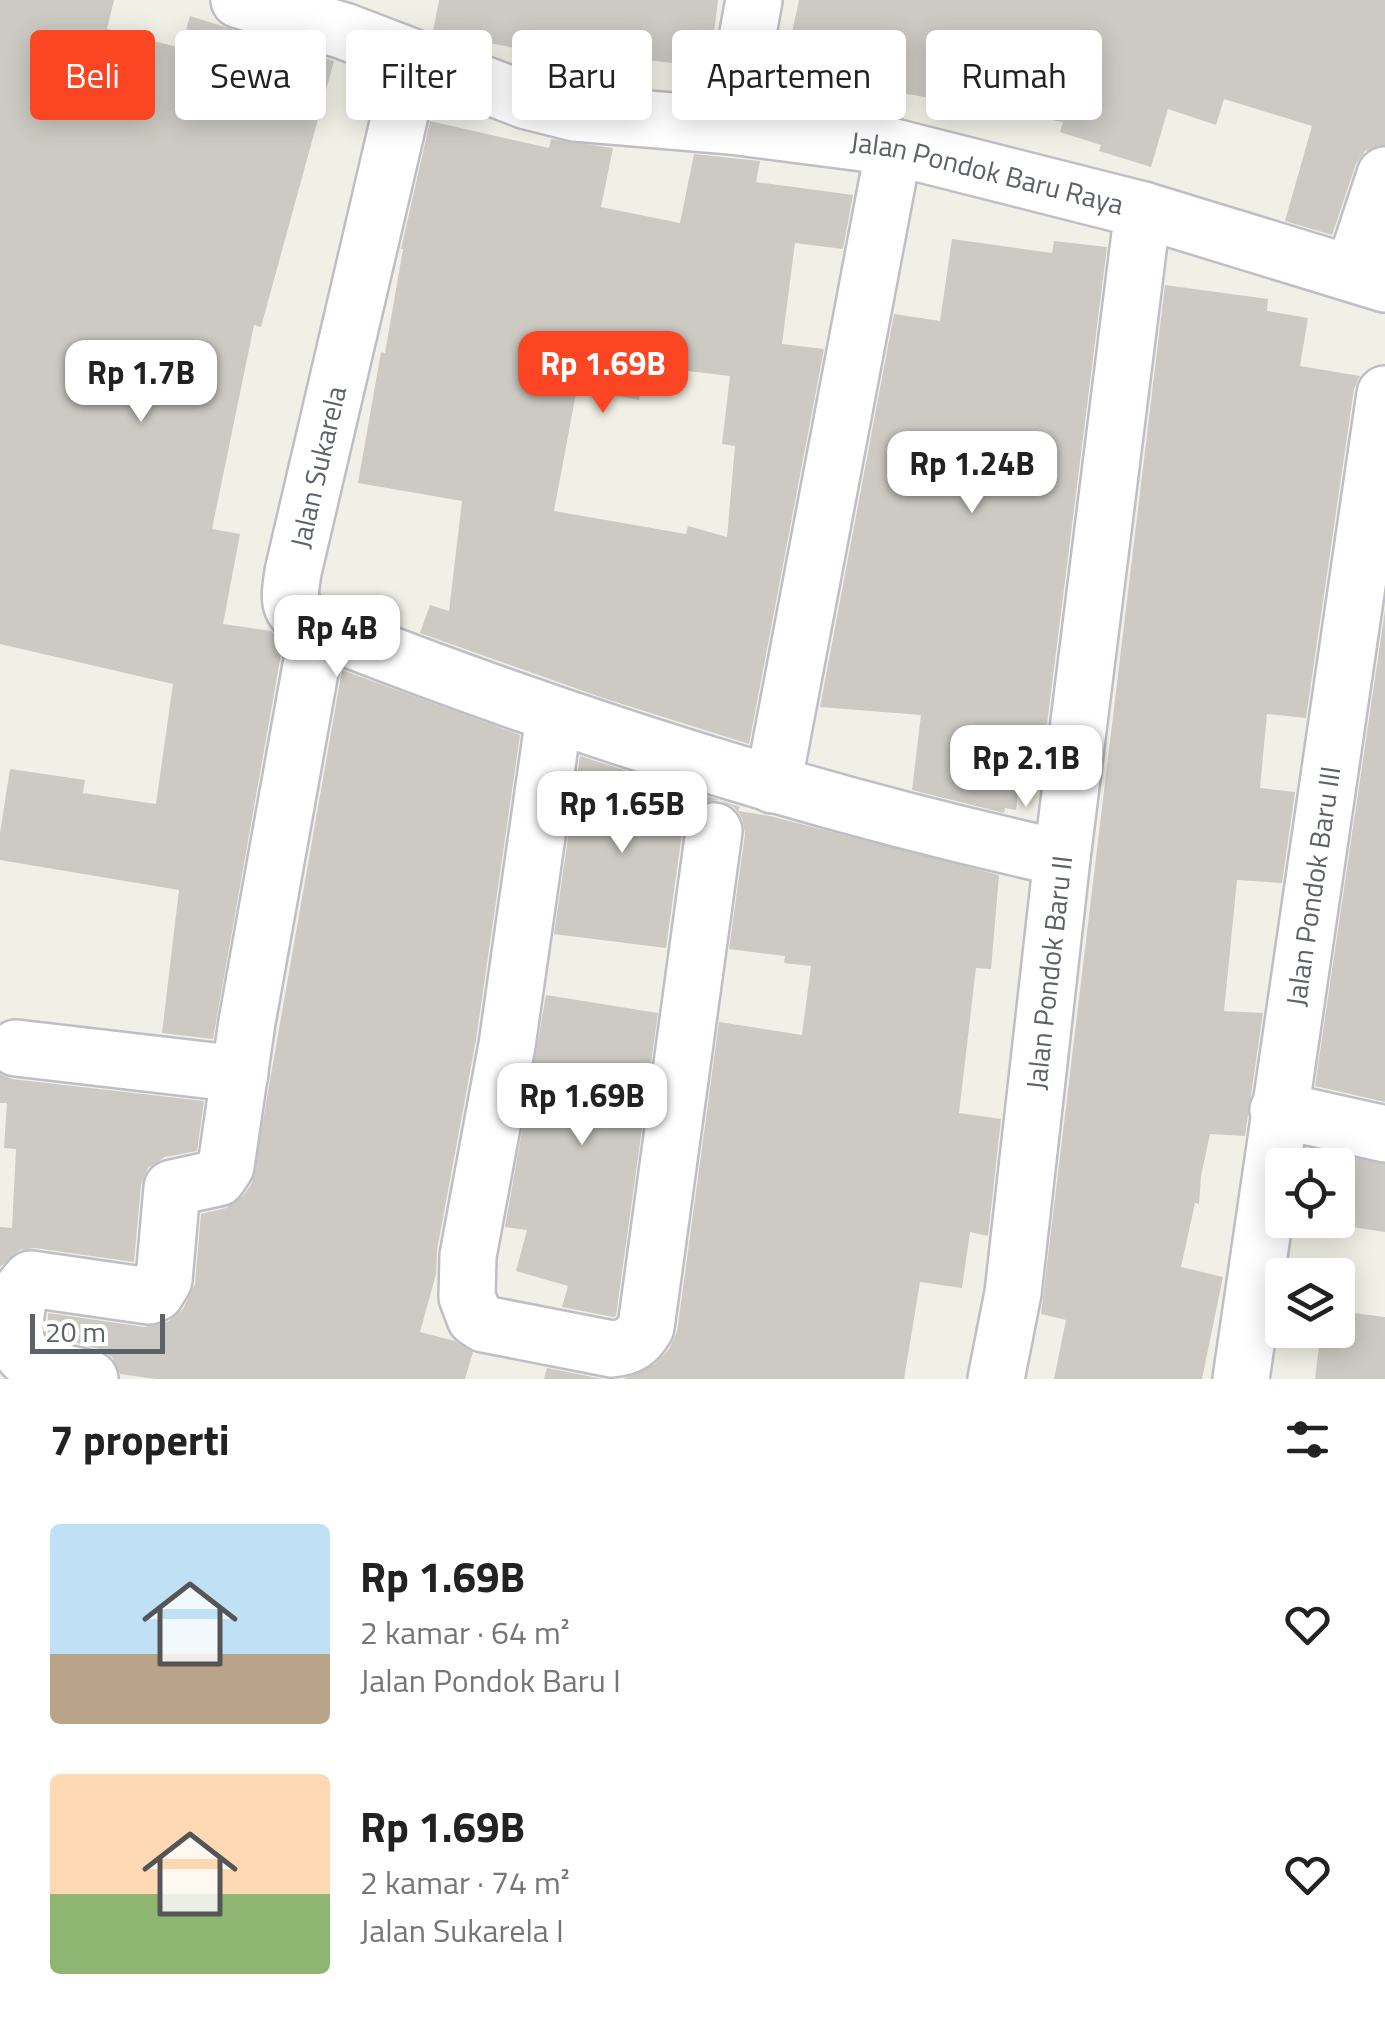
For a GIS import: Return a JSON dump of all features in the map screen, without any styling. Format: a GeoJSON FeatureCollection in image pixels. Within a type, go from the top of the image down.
{"type":"FeatureCollection","features":[{"type":"Feature","properties":{"kind":"street","name":"Jalan Pondok Baru Raya"},"geometry":{"type":"LineString","coordinates":[[239,0],[346,32]]}},
{"type":"Feature","properties":{"kind":"street"},"geometry":{"type":"LineString","coordinates":[[730,126],[754,0]]}},
{"type":"Feature","properties":{"kind":"street","name":"Jalan Pondok Baru Raya"},"geometry":{"type":"LineString","coordinates":[[492,89],[575,113],[730,126],[894,147],[1143,210],[1369,278]]}},
{"type":"Feature","properties":{"kind":"street","name":"Jalan Sukarela"},"geometry":{"type":"LineString","coordinates":[[318,627],[301,618],[289,604],[293,572],[398,120]]}},
{"type":"Feature","properties":{"kind":"street"},"geometry":{"type":"LineString","coordinates":[[773,786],[894,147]]}},
{"type":"Feature","properties":{"kind":"street"},"geometry":{"type":"LineString","coordinates":[[1369,278],[1385,175]]}},
{"type":"Feature","properties":{"kind":"street","name":"Jalan Pondok Baru II"},"geometry":{"type":"LineString","coordinates":[[996,1379],[1013,1292],[1062,858],[1143,210]]}},
{"type":"Feature","properties":{"kind":"street","name":"Jalan Pondok Baru III"},"geometry":{"type":"LineString","coordinates":[[1240,1379],[1385,394]]}},
{"type":"Feature","properties":{"kind":"street"},"geometry":{"type":"LineString","coordinates":[[90,1379],[30,1362],[7,1331],[20,1290],[31,1279],[149,1296],[156,1293],[164,1280],[172,1188],[218,1178],[226,1166],[318,627],[554,717],[773,786],[1062,858]]}},
{"type":"Feature","properties":{"kind":"street"},"geometry":{"type":"LineString","coordinates":[[554,717],[507,1045],[468,1256],[466,1297],[475,1318],[484,1324],[612,1349],[626,1348],[638,1341],[646,1327],[714,831]]}},
{"type":"Feature","properties":{"kind":"street"},"geometry":{"type":"LineString","coordinates":[[16,1048],[240,1074]]}},
{"type":"Feature","properties":{"kind":"street"},"geometry":{"type":"LineString","coordinates":[[1278,1110],[1385,1134]]}},
{"type":"Feature","properties":{"kind":"building"},"geometry":{"type":"Polygon","coordinates":[[[0,0],[114,0],[107,29],[111,30],[30,30],[30,120],[155,120],[155,41],[175,46],[175,120],[318,120],[261,327],[254,325],[212,529],[240,534],[223,624],[271,631],[283,643],[213,1039],[162,1033],[179,890],[0,860],[10,769],[85,780],[83,793],[156,804],[173,684],[0,644],[0,0]]]}},
{"type":"Feature","properties":{"kind":"building"},"geometry":{"type":"Polygon","coordinates":[[[439,0],[718,0],[714,30],[672,30],[672,63],[652,61],[652,30],[512,30],[512,47],[492,44],[492,30],[433,30],[439,0]]]}},
{"type":"Feature","properties":{"kind":"building"},"geometry":{"type":"Polygon","coordinates":[[[799,0],[1385,0],[1385,145],[1365,151],[1356,164],[1332,235],[1285,221],[1312,126],[1224,99],[1216,125],[1168,109],[1151,167],[1099,151],[1101,145],[1060,132],[1063,122],[1052,120],[1102,120],[1102,30],[926,30],[926,97],[906,94],[906,30],[793,30],[799,0]]]}},
{"type":"Feature","properties":{"kind":"building"},"geometry":{"type":"Polygon","coordinates":[[[190,16],[235,30],[186,30],[190,16]]]}},
{"type":"Feature","properties":{"kind":"building"},"geometry":{"type":"Polygon","coordinates":[[[326,58],[334,61],[326,90],[326,58]]]}},
{"type":"Feature","properties":{"kind":"building"},"geometry":{"type":"Polygon","coordinates":[[[430,121],[549,148],[551,139],[613,148],[601,207],[680,223],[694,154],[760,161],[756,182],[853,195],[843,249],[795,243],[782,344],[824,349],[749,744],[603,698],[420,633],[430,605],[449,611],[462,501],[358,483],[381,352],[385,353],[401,249],[430,121]],[[646,366],[639,400],[577,388],[554,511],[686,534],[688,526],[727,537],[735,446],[722,444],[730,376],[646,366]]]}},
{"type":"Feature","properties":{"kind":"building"},"geometry":{"type":"Polygon","coordinates":[[[952,239],[1052,253],[1054,241],[1107,247],[1044,748],[1024,746],[1016,810],[1005,808],[1004,813],[912,790],[921,715],[820,707],[894,314],[940,321],[952,239]]]}},
{"type":"Feature","properties":{"kind":"building"},"geometry":{"type":"Polygon","coordinates":[[[1165,285],[1268,299],[1267,311],[1308,318],[1300,366],[1360,376],[1354,389],[1306,718],[1267,714],[1260,788],[1295,792],[1282,883],[1237,880],[1224,1011],[1263,1013],[1245,1136],[1210,1134],[1199,1204],[1195,1203],[1181,1267],[1223,1277],[1202,1379],[1054,1379],[1066,1320],[1041,1314],[1165,285]]]}},
{"type":"Feature","properties":{"kind":"building"},"geometry":{"type":"Polygon","coordinates":[[[1385,610],[1385,1102],[1315,1086],[1385,610]]]}},
{"type":"Feature","properties":{"kind":"building"},"geometry":{"type":"Polygon","coordinates":[[[342,670],[520,735],[476,1040],[437,1250],[436,1274],[420,1332],[455,1341],[473,1352],[465,1379],[156,1379],[120,1374],[112,1357],[98,1349],[48,1334],[48,1313],[145,1327],[169,1321],[183,1309],[195,1284],[201,1214],[226,1208],[243,1196],[252,1183],[342,670]]]}},
{"type":"Feature","properties":{"kind":"building"},"geometry":{"type":"Polygon","coordinates":[[[580,756],[719,800],[701,803],[690,811],[683,826],[666,948],[554,934],[580,756]]]}},
{"type":"Feature","properties":{"kind":"building"},"geometry":{"type":"Polygon","coordinates":[[[719,800],[740,807],[738,811],[999,875],[991,969],[976,968],[959,1113],[1001,1119],[988,1236],[970,1232],[962,1288],[920,1282],[904,1379],[623,1379],[655,1364],[669,1349],[677,1332],[719,1022],[802,1035],[811,966],[784,963],[785,956],[729,949],[745,834],[742,818],[734,807],[719,800]]]}},
{"type":"Feature","properties":{"kind":"building"},"geometry":{"type":"Polygon","coordinates":[[[546,995],[658,1013],[613,1317],[562,1307],[568,1286],[516,1271],[527,1230],[505,1227],[546,995]]]}},
{"type":"Feature","properties":{"kind":"building"},"geometry":{"type":"Polygon","coordinates":[[[0,1074],[12,1079],[204,1101],[197,1151],[165,1157],[148,1168],[141,1185],[134,1262],[35,1248],[20,1250],[0,1267],[0,1227],[12,1228],[16,1149],[4,1148],[7,1103],[0,1103],[0,1074]]]}},
{"type":"Feature","properties":{"kind":"building"},"geometry":{"type":"Polygon","coordinates":[[[1355,1158],[1385,1164],[1385,1232],[1355,1228],[1355,1158]]]}},
{"type":"Feature","properties":{"kind":"building"},"geometry":{"type":"Polygon","coordinates":[[[1355,1313],[1385,1317],[1385,1379],[1315,1379],[1319,1348],[1355,1348],[1355,1313]]]}},
{"type":"Feature","properties":{"kind":"building"},"geometry":{"type":"Polygon","coordinates":[[[547,1368],[603,1379],[544,1379],[547,1368]]]}}]}
